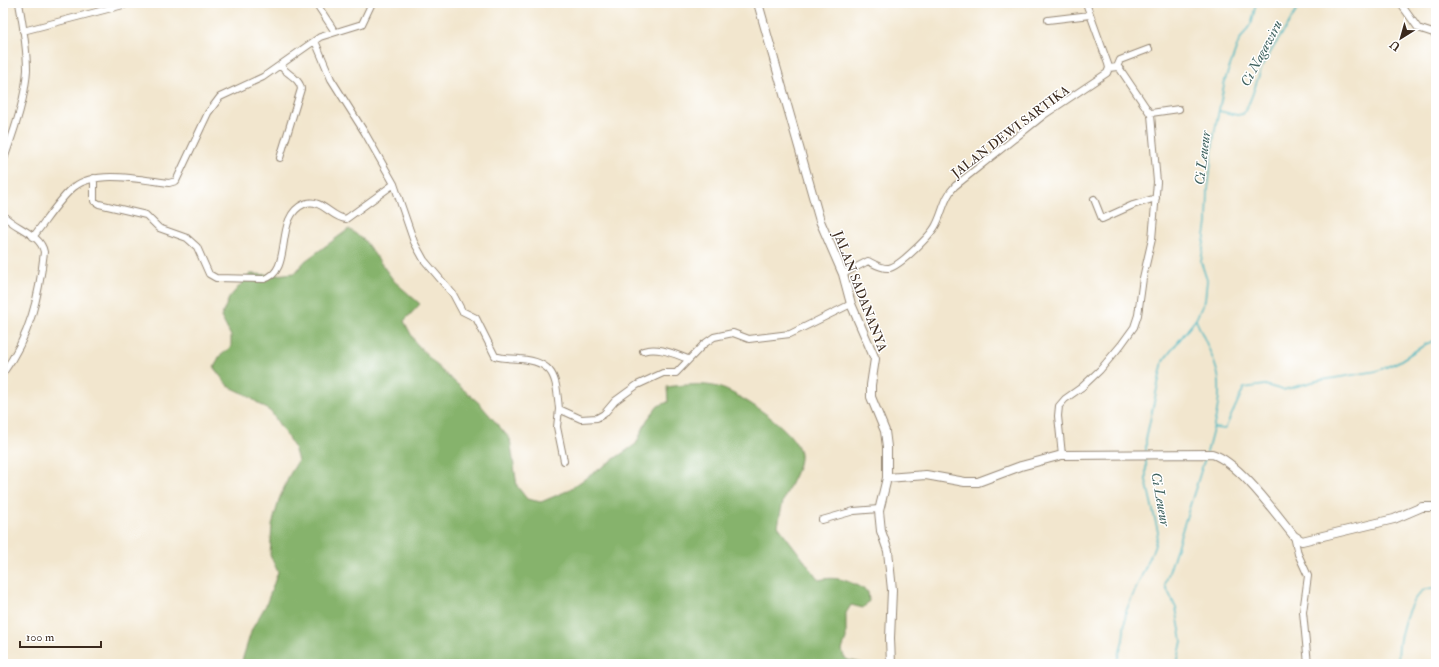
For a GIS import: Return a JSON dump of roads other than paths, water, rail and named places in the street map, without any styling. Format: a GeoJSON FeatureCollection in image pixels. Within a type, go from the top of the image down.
{"type":"FeatureCollection","features":[{"type":"Feature","properties":{"kind":"street"},"geometry":{"type":"LineString","coordinates":[[3,162],[16,124],[26,83],[26,54],[19,3]]}},
{"type":"Feature","properties":{"kind":"street"},"geometry":{"type":"LineString","coordinates":[[23,31],[131,3]]}},
{"type":"Feature","properties":{"kind":"street"},"geometry":{"type":"LineString","coordinates":[[316,3],[335,32]]}},
{"type":"Feature","properties":{"kind":"street"},"geometry":{"type":"LineString","coordinates":[[33,237],[74,187],[94,178],[108,177],[169,183],[174,182],[179,176],[208,113],[220,97],[263,77],[315,41],[335,32],[362,24],[372,3]]}},
{"type":"Feature","properties":{"kind":"street","name":"JALAN SADANANYA"},"geometry":{"type":"LineString","coordinates":[[758,3],[820,221],[843,274],[851,304],[875,359],[871,391],[873,403],[885,431],[886,478],[879,508],[881,531],[888,551],[892,590],[890,638],[892,664]]}},
{"type":"Feature","properties":{"kind":"street"},"geometry":{"type":"LineString","coordinates":[[1086,3],[1108,68],[1117,67]]}},
{"type":"Feature","properties":{"kind":"street"},"geometry":{"type":"LineString","coordinates":[[1400,3],[1418,28],[1436,34]]}},
{"type":"Feature","properties":{"kind":"street"},"geometry":{"type":"LineString","coordinates":[[1048,20],[1090,15]]}},
{"type":"Feature","properties":{"kind":"street"},"geometry":{"type":"LineString","coordinates":[[315,41],[331,79],[365,133],[394,184],[414,242],[424,260],[453,294],[462,311],[476,318],[494,355],[534,361],[550,369],[554,379],[559,410],[557,427],[564,460]]}},
{"type":"Feature","properties":{"kind":"street"},"geometry":{"type":"LineString","coordinates":[[1117,67],[1120,60],[1149,49]]}},
{"type":"Feature","properties":{"kind":"street"},"geometry":{"type":"LineString","coordinates":[[280,65],[285,72],[298,80],[301,88],[280,158]]}},
{"type":"Feature","properties":{"kind":"street"},"geometry":{"type":"LineString","coordinates":[[1062,455],[1058,416],[1061,403],[1100,370],[1121,346],[1134,327],[1138,315],[1143,278],[1152,239],[1157,182],[1151,113],[1117,67]]}},
{"type":"Feature","properties":{"kind":"street","name":"JALAN DEWI SARTIKA"},"geometry":{"type":"LineString","coordinates":[[843,274],[868,262],[884,268],[890,268],[906,256],[935,227],[947,197],[955,186],[1044,116],[1107,73],[1108,68]]}},
{"type":"Feature","properties":{"kind":"street"},"geometry":{"type":"LineString","coordinates":[[1151,113],[1179,109]]}},
{"type":"Feature","properties":{"kind":"street"},"geometry":{"type":"LineString","coordinates":[[94,178],[93,198],[97,202],[146,215],[159,228],[187,238],[197,247],[207,271],[216,278],[269,277],[276,271],[288,222],[293,212],[303,204],[319,204],[346,219],[394,184]]}},
{"type":"Feature","properties":{"kind":"street"},"geometry":{"type":"LineString","coordinates":[[1094,199],[1100,218],[1103,219],[1130,206],[1156,198]]}},
{"type":"Feature","properties":{"kind":"street"},"geometry":{"type":"LineString","coordinates":[[3,215],[8,221],[33,237],[42,245],[44,252],[36,304],[19,349],[3,373]]}},
{"type":"Feature","properties":{"kind":"street"},"geometry":{"type":"LineString","coordinates":[[559,410],[581,419],[597,418],[604,414],[616,401],[637,385],[663,374],[676,373],[688,359],[714,337],[734,333],[749,339],[790,334],[851,304]]}},
{"type":"Feature","properties":{"kind":"street"},"geometry":{"type":"LineString","coordinates":[[643,351],[649,349],[663,351],[688,359]]}},
{"type":"Feature","properties":{"kind":"street"},"geometry":{"type":"LineString","coordinates":[[886,478],[926,475],[965,482],[978,482],[1034,462],[1062,455],[1194,453],[1216,455],[1229,463],[1254,489],[1294,536],[1302,541],[1394,519],[1422,507],[1432,507],[1436,509]]}},
{"type":"Feature","properties":{"kind":"street"},"geometry":{"type":"LineString","coordinates":[[822,520],[854,511],[879,508]]}},
{"type":"Feature","properties":{"kind":"street"},"geometry":{"type":"LineString","coordinates":[[1294,536],[1298,554],[1308,576],[1303,612],[1308,664]]}},
{"type":"Feature","properties":{"kind":"waterway","name":"Ci Leueur"},"geometry":{"type":"LineString","coordinates":[[1146,451],[1146,439],[1163,361],[1196,319],[1205,300],[1207,280],[1201,262],[1207,223],[1208,190],[1214,135],[1225,80],[1239,41],[1252,22],[1256,3]]}},
{"type":"Feature","properties":{"kind":"waterway","name":"Ci Nagawiru"},"geometry":{"type":"LineString","coordinates":[[1219,111],[1237,115],[1243,114],[1249,103],[1266,60],[1300,3]]}},
{"type":"Feature","properties":{"kind":"waterway","name":"Ci Leueur"},"geometry":{"type":"LineString","coordinates":[[1196,320],[1213,358],[1219,380],[1217,412],[1207,452]]}},
{"type":"Feature","properties":{"kind":"waterway"},"geometry":{"type":"LineString","coordinates":[[1214,428],[1225,429],[1244,388],[1265,385],[1283,390],[1316,381],[1377,371],[1398,362],[1426,344],[1436,340]]}},
{"type":"Feature","properties":{"kind":"waterway","name":"Ci Leueur"},"geometry":{"type":"LineString","coordinates":[[1116,664],[1123,640],[1126,611],[1154,548],[1158,532],[1146,480],[1146,457]]}},
{"type":"Feature","properties":{"kind":"waterway","name":"Ci Leueur"},"geometry":{"type":"LineString","coordinates":[[1177,664],[1182,641],[1176,608],[1165,585],[1205,458]]}},
{"type":"Feature","properties":{"kind":"waterway"},"geometry":{"type":"LineString","coordinates":[[1399,664],[1399,646],[1403,625],[1411,606],[1423,591],[1428,588],[1436,588]]}}]}
